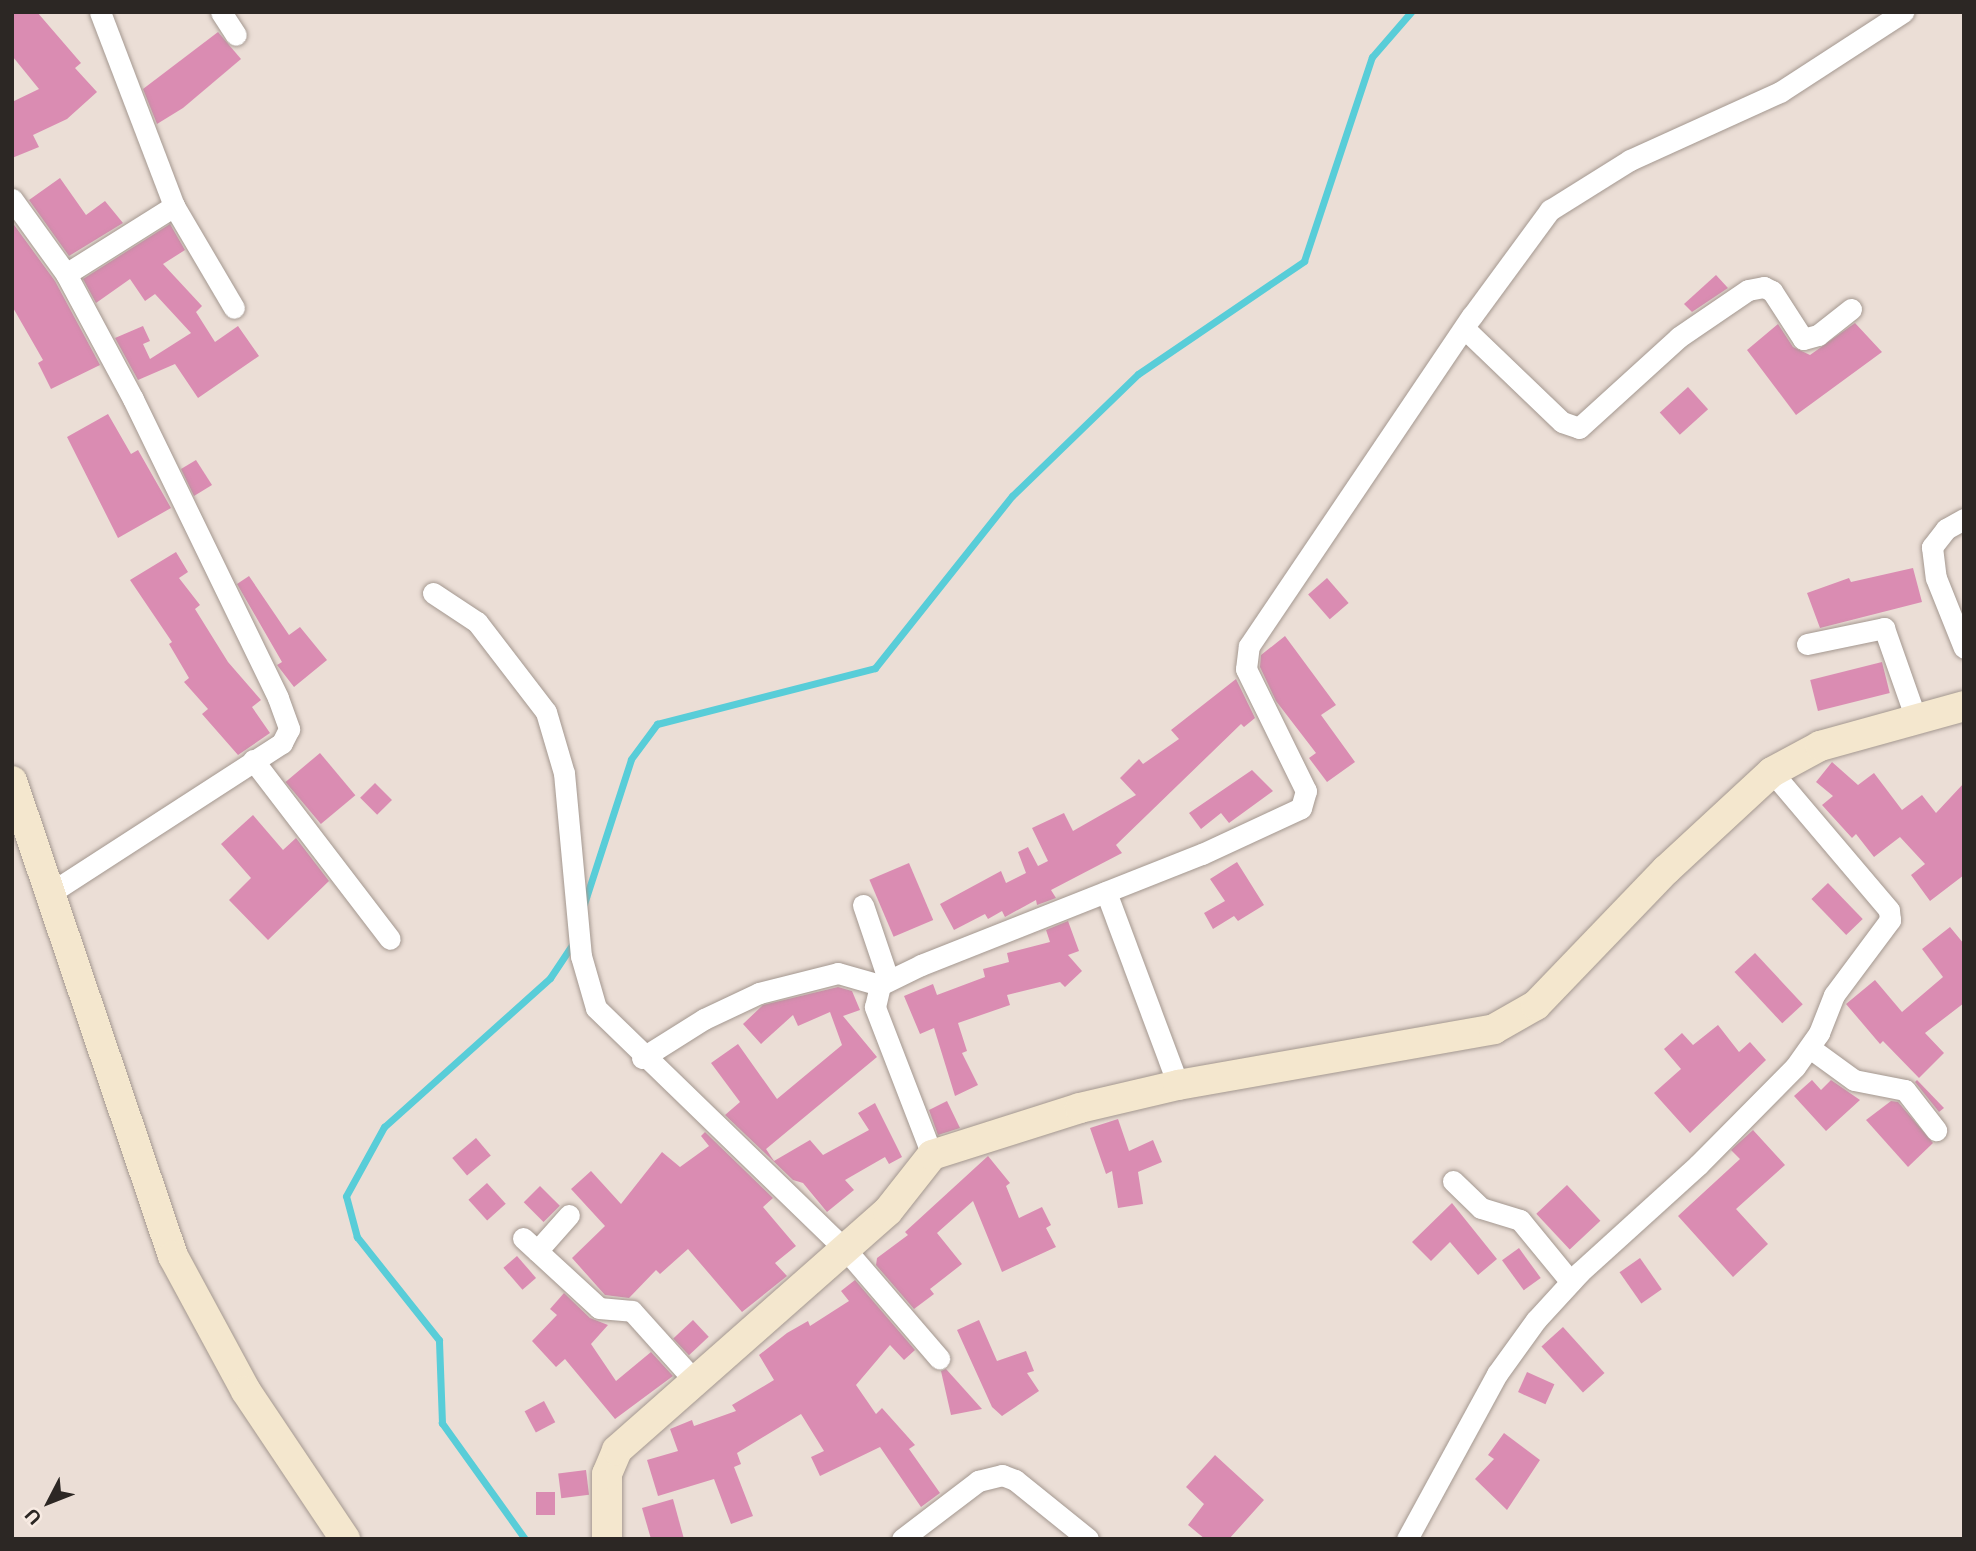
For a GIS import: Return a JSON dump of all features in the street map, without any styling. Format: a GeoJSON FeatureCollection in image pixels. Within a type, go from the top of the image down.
{"type":"FeatureCollection","features":[{"type":"Feature","properties":{"kind":"street"},"geometry":{"type":"LineString","coordinates":[[100,12],[174,206],[234,308]]}},
{"type":"Feature","properties":{"kind":"street"},"geometry":{"type":"LineString","coordinates":[[221,12],[236,35]]}},
{"type":"Feature","properties":{"kind":"street"},"geometry":{"type":"LineString","coordinates":[[642,1058],[704,1019],[760,993],[838,973],[884,982],[1106,892],[1301,808],[1306,791],[1301,775],[1246,669],[1249,646],[1465,328],[1550,210],[1577,190],[1630,160],[1780,92],[1903,12]]}},
{"type":"Feature","properties":{"kind":"street"},"geometry":{"type":"LineString","coordinates":[[12,199],[66,274],[133,399],[278,698],[289,729],[286,739],[52,892]]}},
{"type":"Feature","properties":{"kind":"street"},"geometry":{"type":"LineString","coordinates":[[66,274],[174,206]]}},
{"type":"Feature","properties":{"kind":"street"},"geometry":{"type":"LineString","coordinates":[[1465,328],[1562,422],[1579,428],[1679,337],[1748,290],[1764,286],[1772,290],[1803,339],[1818,335],[1851,309]]}},
{"type":"Feature","properties":{"kind":"street"},"geometry":{"type":"LineString","coordinates":[[1964,519],[1936,538],[1932,554],[1964,648]]}},
{"type":"Feature","properties":{"kind":"street"},"geometry":{"type":"LineString","coordinates":[[433,593],[477,622],[546,712],[564,773],[570,875],[588,989],[608,1024],[846,1250],[939,1358]]}},
{"type":"Feature","properties":{"kind":"street"},"geometry":{"type":"LineString","coordinates":[[1807,644],[1884,628],[1916,719]]}},
{"type":"Feature","properties":{"kind":"street"},"geometry":{"type":"LineString","coordinates":[[607,1539],[610,1462],[648,1419],[888,1211],[932,1155],[1080,1108],[1178,1085],[1473,1033],[1513,1020],[1555,987],[1676,861],[1772,772],[1821,746],[1964,706]]}},
{"type":"Feature","properties":{"kind":"street"},"geometry":{"type":"LineString","coordinates":[[253,760],[390,939]]}},
{"type":"Feature","properties":{"kind":"street"},"geometry":{"type":"LineString","coordinates":[[1407,1539],[1497,1374],[1571,1282],[1698,1166],[1810,1048],[1834,995],[1891,917],[1772,772]]}},
{"type":"Feature","properties":{"kind":"street"},"geometry":{"type":"LineString","coordinates":[[12,781],[52,892],[173,1256],[246,1391],[345,1539]]}},
{"type":"Feature","properties":{"kind":"street"},"geometry":{"type":"LineString","coordinates":[[1106,892],[1178,1085]]}},
{"type":"Feature","properties":{"kind":"street"},"geometry":{"type":"LineString","coordinates":[[863,905],[884,982],[874,999],[876,1007],[932,1155]]}},
{"type":"Feature","properties":{"kind":"street"},"geometry":{"type":"LineString","coordinates":[[1810,1048],[1854,1080],[1905,1090],[1936,1130]]}},
{"type":"Feature","properties":{"kind":"street"},"geometry":{"type":"LineString","coordinates":[[1452,1181],[1480,1208],[1520,1220],[1571,1282]]}},
{"type":"Feature","properties":{"kind":"street"},"geometry":{"type":"LineString","coordinates":[[569,1215],[530,1245],[599,1308],[632,1311],[693,1379]]}},
{"type":"Feature","properties":{"kind":"street"},"geometry":{"type":"LineString","coordinates":[[902,1539],[978,1480],[1002,1475],[1015,1480],[1088,1539]]}},
{"type":"Feature","properties":{"kind":"building"},"geometry":{"type":"Polygon","coordinates":[[[12,12],[37,12],[81,63],[75,68],[97,92],[67,119],[33,135],[39,147],[12,158],[12,102],[39,89],[13,57],[12,12]]]}},
{"type":"Feature","properties":{"kind":"building"},"geometry":{"type":"Polygon","coordinates":[[[218,32],[241,59],[183,108],[157,124],[143,89],[218,32]]]}},
{"type":"Feature","properties":{"kind":"building"},"geometry":{"type":"Polygon","coordinates":[[[60,178],[86,215],[105,201],[123,223],[69,256],[29,200],[60,178]]]}},
{"type":"Feature","properties":{"kind":"building"},"geometry":{"type":"Polygon","coordinates":[[[12,222],[55,281],[100,365],[51,389],[38,363],[43,360],[12,306],[12,222]]]}},
{"type":"Feature","properties":{"kind":"building"},"geometry":{"type":"Polygon","coordinates":[[[170,224],[185,250],[163,264],[202,306],[196,312],[215,342],[238,326],[259,356],[198,398],[175,364],[138,380],[115,338],[143,326],[150,341],[143,344],[150,359],[191,333],[155,294],[145,301],[130,279],[96,303],[83,279],[170,224]]]}},
{"type":"Feature","properties":{"kind":"building"},"geometry":{"type":"Polygon","coordinates":[[[1716,275],[1728,288],[1692,312],[1684,304],[1716,275]]]}},
{"type":"Feature","properties":{"kind":"building"},"geometry":{"type":"Polygon","coordinates":[[[1855,323],[1882,352],[1796,415],[1747,350],[1778,324],[1793,347],[1810,355],[1855,323]]]}},
{"type":"Feature","properties":{"kind":"building"},"geometry":{"type":"Polygon","coordinates":[[[1688,387],[1708,409],[1680,435],[1660,412],[1688,387]]]}},
{"type":"Feature","properties":{"kind":"building"},"geometry":{"type":"Polygon","coordinates":[[[108,414],[131,454],[138,450],[171,508],[118,538],[67,437],[108,414]]]}},
{"type":"Feature","properties":{"kind":"building"},"geometry":{"type":"Polygon","coordinates":[[[196,460],[212,485],[194,496],[181,469],[196,460]]]}},
{"type":"Feature","properties":{"kind":"building"},"geometry":{"type":"Polygon","coordinates":[[[176,552],[188,572],[179,578],[200,605],[195,609],[228,662],[261,700],[252,707],[270,733],[238,755],[202,714],[208,709],[184,682],[189,678],[169,644],[172,642],[130,580],[176,552]]]}},
{"type":"Feature","properties":{"kind":"building"},"geometry":{"type":"Polygon","coordinates":[[[1913,568],[1922,602],[1820,628],[1807,593],[1849,578],[1851,582],[1913,568]]]}},
{"type":"Feature","properties":{"kind":"building"},"geometry":{"type":"Polygon","coordinates":[[[249,576],[289,635],[300,627],[327,660],[294,687],[277,665],[282,662],[237,584],[249,576]]]}},
{"type":"Feature","properties":{"kind":"building"},"geometry":{"type":"Polygon","coordinates":[[[1327,578],[1349,603],[1330,619],[1308,594],[1327,578]]]}},
{"type":"Feature","properties":{"kind":"building"},"geometry":{"type":"Polygon","coordinates":[[[1285,636],[1336,705],[1321,715],[1355,762],[1327,782],[1309,758],[1316,753],[1276,701],[1260,667],[1261,655],[1285,636]]]}},
{"type":"Feature","properties":{"kind":"building"},"geometry":{"type":"Polygon","coordinates":[[[1882,662],[1890,693],[1818,711],[1810,680],[1882,662]]]}},
{"type":"Feature","properties":{"kind":"building"},"geometry":{"type":"Polygon","coordinates":[[[1236,679],[1255,718],[1244,727],[1241,724],[1116,845],[1122,853],[1051,890],[1056,898],[1037,905],[1036,900],[1005,917],[1002,911],[988,919],[985,914],[954,930],[940,904],[1001,871],[1006,883],[1026,873],[1018,852],[1028,847],[1038,866],[1048,861],[1032,828],[1064,813],[1073,831],[1136,795],[1120,778],[1139,759],[1143,764],[1179,739],[1171,730],[1236,679]]]}},
{"type":"Feature","properties":{"kind":"building"},"geometry":{"type":"Polygon","coordinates":[[[320,753],[355,795],[321,824],[286,782],[320,753]]]}},
{"type":"Feature","properties":{"kind":"building"},"geometry":{"type":"Polygon","coordinates":[[[1832,762],[1858,785],[1874,773],[1902,810],[1922,795],[1936,813],[1964,783],[1964,875],[1930,901],[1911,875],[1925,864],[1900,837],[1874,857],[1856,834],[1852,838],[1822,805],[1833,796],[1816,782],[1832,762]]]}},
{"type":"Feature","properties":{"kind":"building"},"geometry":{"type":"Polygon","coordinates":[[[1252,770],[1273,791],[1229,823],[1221,813],[1201,829],[1189,813],[1252,770]]]}},
{"type":"Feature","properties":{"kind":"building"},"geometry":{"type":"Polygon","coordinates":[[[375,783],[392,800],[377,815],[360,798],[375,783]]]}},
{"type":"Feature","properties":{"kind":"building"},"geometry":{"type":"Polygon","coordinates":[[[253,815],[283,850],[296,838],[329,881],[268,940],[229,900],[251,878],[221,844],[253,815]]]}},
{"type":"Feature","properties":{"kind":"building"},"geometry":{"type":"Polygon","coordinates":[[[1237,862],[1264,905],[1238,921],[1234,916],[1213,929],[1204,913],[1225,901],[1210,879],[1237,862]]]}},
{"type":"Feature","properties":{"kind":"building"},"geometry":{"type":"Polygon","coordinates":[[[909,863],[933,920],[894,937],[869,880],[909,863]]]}},
{"type":"Feature","properties":{"kind":"building"},"geometry":{"type":"Polygon","coordinates":[[[1828,883],[1863,919],[1846,935],[1811,899],[1828,883]]]}},
{"type":"Feature","properties":{"kind":"building"},"geometry":{"type":"Polygon","coordinates":[[[1068,921],[1079,951],[1068,955],[1082,971],[1065,987],[1060,982],[1007,995],[1010,1005],[958,1023],[967,1051],[962,1053],[978,1085],[955,1096],[934,1028],[920,1034],[904,996],[933,984],[937,995],[985,977],[983,969],[1009,962],[1007,953],[1050,942],[1046,930],[1068,921]]]}},
{"type":"Feature","properties":{"kind":"building"},"geometry":{"type":"Polygon","coordinates":[[[1950,927],[1964,944],[1964,1003],[1925,1033],[1944,1053],[1919,1078],[1883,1041],[1880,1044],[1846,1004],[1875,980],[1902,1012],[1943,977],[1922,949],[1950,927]]]}},
{"type":"Feature","properties":{"kind":"building"},"geometry":{"type":"Polygon","coordinates":[[[1755,953],[1803,1004],[1782,1023],[1735,972],[1755,953]]]}},
{"type":"Feature","properties":{"kind":"building"},"geometry":{"type":"Polygon","coordinates":[[[838,987],[852,991],[860,1010],[843,1016],[877,1057],[766,1149],[774,1161],[810,1140],[823,1155],[869,1130],[858,1113],[875,1103],[902,1157],[889,1164],[885,1157],[845,1180],[854,1190],[827,1212],[803,1183],[793,1180],[725,1115],[740,1102],[711,1063],[738,1044],[777,1099],[842,1045],[830,1012],[798,1026],[793,1015],[761,1044],[743,1024],[763,1005],[838,987]]]}},
{"type":"Feature","properties":{"kind":"building"},"geometry":{"type":"Polygon","coordinates":[[[1718,1025],[1739,1052],[1750,1042],[1766,1060],[1690,1133],[1654,1093],[1681,1069],[1664,1049],[1682,1033],[1693,1045],[1718,1025]]]}},
{"type":"Feature","properties":{"kind":"building"},"geometry":{"type":"Polygon","coordinates":[[[1812,1080],[1821,1090],[1831,1080],[1860,1100],[1826,1131],[1794,1096],[1812,1080]]]}},
{"type":"Feature","properties":{"kind":"building"},"geometry":{"type":"Polygon","coordinates":[[[1917,1080],[1944,1108],[1939,1112],[1915,1082],[1917,1080]]]}},
{"type":"Feature","properties":{"kind":"building"},"geometry":{"type":"Polygon","coordinates":[[[947,1101],[960,1128],[938,1135],[929,1110],[947,1101]]]}},
{"type":"Feature","properties":{"kind":"building"},"geometry":{"type":"Polygon","coordinates":[[[1891,1101],[1898,1102],[1933,1143],[1908,1167],[1866,1120],[1891,1101]]]}},
{"type":"Feature","properties":{"kind":"building"},"geometry":{"type":"Polygon","coordinates":[[[1118,1119],[1129,1151],[1153,1140],[1162,1162],[1138,1172],[1143,1204],[1118,1208],[1112,1171],[1106,1174],[1090,1128],[1118,1119]]]}},
{"type":"Feature","properties":{"kind":"building"},"geometry":{"type":"Polygon","coordinates":[[[1753,1130],[1785,1165],[1736,1209],[1768,1244],[1733,1277],[1678,1216],[1740,1159],[1731,1150],[1753,1130]]]}},
{"type":"Feature","properties":{"kind":"building"},"geometry":{"type":"Polygon","coordinates":[[[705,1132],[773,1198],[763,1207],[796,1246],[775,1263],[787,1276],[742,1312],[688,1249],[660,1274],[656,1270],[629,1298],[605,1295],[572,1258],[605,1226],[571,1189],[591,1171],[621,1204],[662,1152],[680,1167],[709,1146],[701,1136],[705,1132]]]}},
{"type":"Feature","properties":{"kind":"building"},"geometry":{"type":"Polygon","coordinates":[[[476,1138],[491,1156],[467,1176],[452,1158],[476,1138]]]}},
{"type":"Feature","properties":{"kind":"building"},"geometry":{"type":"Polygon","coordinates":[[[988,1156],[1010,1183],[1006,1186],[1019,1218],[1042,1207],[1051,1225],[1046,1228],[1056,1247],[1002,1272],[973,1201],[937,1233],[962,1264],[930,1289],[934,1294],[914,1309],[876,1265],[877,1258],[908,1235],[905,1232],[988,1156]]]}},
{"type":"Feature","properties":{"kind":"building"},"geometry":{"type":"Polygon","coordinates":[[[487,1183],[506,1204],[487,1221],[468,1200],[487,1183]]]}},
{"type":"Feature","properties":{"kind":"building"},"geometry":{"type":"Polygon","coordinates":[[[1567,1185],[1600,1221],[1570,1249],[1536,1214],[1567,1185]]]}},
{"type":"Feature","properties":{"kind":"building"},"geometry":{"type":"Polygon","coordinates":[[[540,1186],[560,1206],[544,1222],[524,1202],[540,1186]]]}},
{"type":"Feature","properties":{"kind":"building"},"geometry":{"type":"Polygon","coordinates":[[[1452,1203],[1497,1259],[1478,1275],[1450,1242],[1431,1261],[1412,1242],[1452,1203]]]}},
{"type":"Feature","properties":{"kind":"building"},"geometry":{"type":"Polygon","coordinates":[[[1519,1248],[1541,1278],[1524,1290],[1502,1260],[1519,1248]]]}},
{"type":"Feature","properties":{"kind":"building"},"geometry":{"type":"Polygon","coordinates":[[[517,1256],[536,1278],[522,1290],[503,1268],[517,1256]]]}},
{"type":"Feature","properties":{"kind":"building"},"geometry":{"type":"Polygon","coordinates":[[[1640,1258],[1662,1289],[1641,1303],[1620,1272],[1640,1258]]]}},
{"type":"Feature","properties":{"kind":"building"},"geometry":{"type":"Polygon","coordinates":[[[855,1280],[915,1350],[904,1360],[890,1345],[856,1385],[876,1414],[882,1408],[915,1445],[909,1449],[940,1493],[921,1507],[880,1447],[820,1476],[811,1457],[824,1451],[801,1414],[737,1453],[741,1464],[734,1467],[753,1516],[731,1524],[714,1479],[658,1496],[647,1460],[678,1451],[670,1429],[692,1420],[694,1426],[736,1411],[732,1405],[774,1380],[759,1355],[787,1333],[808,1321],[810,1326],[849,1301],[841,1291],[855,1280]]]}},
{"type":"Feature","properties":{"kind":"building"},"geometry":{"type":"Polygon","coordinates":[[[564,1293],[590,1318],[608,1325],[591,1344],[616,1381],[651,1352],[673,1376],[615,1419],[565,1359],[556,1367],[532,1341],[557,1315],[550,1309],[564,1293]]]}},
{"type":"Feature","properties":{"kind":"building"},"geometry":{"type":"Polygon","coordinates":[[[693,1320],[709,1337],[689,1355],[673,1338],[693,1320]]]}},
{"type":"Feature","properties":{"kind":"building"},"geometry":{"type":"Polygon","coordinates":[[[979,1320],[997,1361],[1026,1351],[1034,1371],[1027,1373],[1039,1391],[1002,1416],[992,1407],[957,1330],[979,1320]]]}},
{"type":"Feature","properties":{"kind":"building"},"geometry":{"type":"Polygon","coordinates":[[[1563,1327],[1604,1373],[1583,1392],[1541,1346],[1563,1327]]]}},
{"type":"Feature","properties":{"kind":"building"},"geometry":{"type":"Polygon","coordinates":[[[946,1369],[982,1409],[951,1415],[941,1371],[946,1369]]]}},
{"type":"Feature","properties":{"kind":"building"},"geometry":{"type":"Polygon","coordinates":[[[1527,1372],[1554,1384],[1545,1404],[1518,1392],[1527,1372]]]}},
{"type":"Feature","properties":{"kind":"building"},"geometry":{"type":"Polygon","coordinates":[[[544,1401],[555,1422],[536,1433],[525,1411],[544,1401]]]}},
{"type":"Feature","properties":{"kind":"building"},"geometry":{"type":"Polygon","coordinates":[[[1504,1433],[1540,1460],[1507,1510],[1475,1479],[1494,1459],[1488,1455],[1504,1433]]]}},
{"type":"Feature","properties":{"kind":"building"},"geometry":{"type":"Polygon","coordinates":[[[1215,1455],[1264,1500],[1229,1539],[1205,1539],[1188,1525],[1204,1504],[1186,1487],[1215,1455]]]}},
{"type":"Feature","properties":{"kind":"building"},"geometry":{"type":"Polygon","coordinates":[[[586,1470],[589,1495],[561,1498],[558,1473],[586,1470]]]}},
{"type":"Feature","properties":{"kind":"building"},"geometry":{"type":"Polygon","coordinates":[[[536,1492],[555,1492],[555,1515],[536,1515],[536,1492]]]}},
{"type":"Feature","properties":{"kind":"building"},"geometry":{"type":"Polygon","coordinates":[[[673,1499],[684,1539],[651,1539],[642,1508],[673,1499]]]}},
{"type":"Feature","properties":{"kind":"waterway"},"geometry":{"type":"LineString","coordinates":[[584,904],[631,759],[657,724],[875,668],[1012,496],[1138,374],[1304,261],[1372,57],[1411,12]]}},
{"type":"Feature","properties":{"kind":"waterway"},"geometry":{"type":"LineString","coordinates":[[525,1539],[442,1423],[439,1340],[357,1237],[346,1196],[384,1127],[550,978],[574,942]]}}]}
